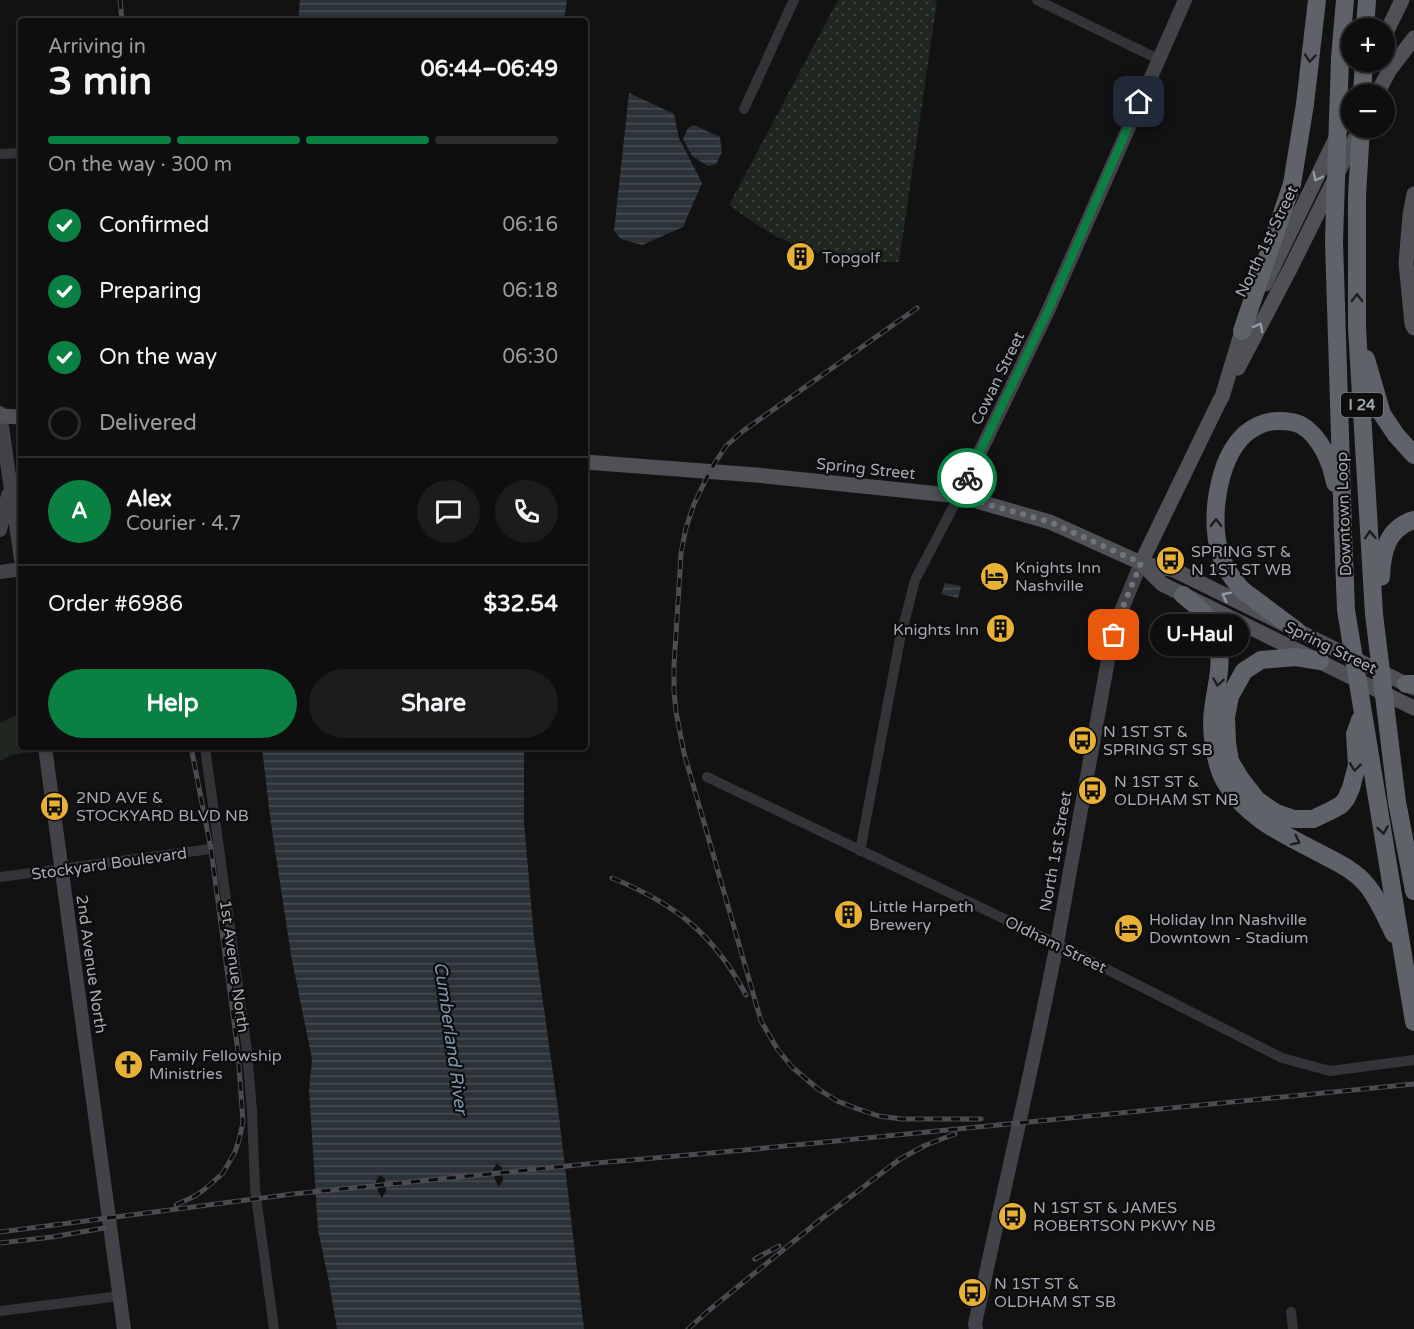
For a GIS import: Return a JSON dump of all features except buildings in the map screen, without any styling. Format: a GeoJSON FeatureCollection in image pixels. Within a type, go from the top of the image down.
{"type":"FeatureCollection","features":[{"type":"Feature","properties":{"kind":"highway"},"geometry":{"type":"LineString","coordinates":[[1242,331],[1292,184],[1305,104],[1317,0]]}},
{"type":"Feature","properties":{"kind":"highway","name":"Downtown Loop"},"geometry":{"type":"LineString","coordinates":[[1344,0],[1334,241],[1346,610],[1414,1024]]}},
{"type":"Feature","properties":{"kind":"highway"},"geometry":{"type":"LineString","coordinates":[[1366,18],[1367,1]]}},
{"type":"Feature","properties":{"kind":"highway","name":"Downtown Loop"},"geometry":{"type":"LineString","coordinates":[[1360,138],[1357,196],[1358,328],[1375,620],[1389,740],[1414,891]]}},
{"type":"Feature","properties":{"kind":"highway"},"geometry":{"type":"LineString","coordinates":[[1358,328],[1383,414],[1396,435],[1414,455]]}},
{"type":"Feature","properties":{"kind":"highway"},"geometry":{"type":"LineString","coordinates":[[1297,631],[1240,588],[1222,560],[1216,533],[1216,509],[1220,484],[1226,463],[1244,435],[1254,427],[1270,421],[1300,424],[1313,435],[1325,451],[1333,473],[1342,532]]}},
{"type":"Feature","properties":{"kind":"highway"},"geometry":{"type":"LineString","coordinates":[[1375,620],[1386,543],[1394,532],[1414,520]]}},
{"type":"Feature","properties":{"kind":"highway"},"geometry":{"type":"LineString","coordinates":[[1183,595],[1203,613],[1219,648],[1221,663],[1212,728],[1215,752],[1224,780],[1244,807],[1280,832],[1346,868],[1365,882],[1383,910],[1403,952]]}},
{"type":"Feature","properties":{"kind":"highway"},"geometry":{"type":"LineString","coordinates":[[1320,661],[1296,657],[1262,660],[1244,671],[1230,696],[1226,717],[1230,761],[1257,800],[1276,813],[1294,819],[1313,819],[1341,805],[1351,788],[1357,765],[1355,734],[1363,710]]}},
{"type":"Feature","properties":{"kind":"highway"},"geometry":{"type":"LineString","coordinates":[[1398,802],[1414,838]]}},
{"type":"Feature","properties":{"kind":"main road"},"geometry":{"type":"LineString","coordinates":[[1393,18],[1402,0]]}},
{"type":"Feature","properties":{"kind":"main road"},"geometry":{"type":"LineString","coordinates":[[1382,84],[1389,71],[1414,38]]}},
{"type":"Feature","properties":{"kind":"main road","name":"North 1st Street"},"geometry":{"type":"LineString","coordinates":[[1221,399],[1242,331],[1341,128]]}},
{"type":"Feature","properties":{"kind":"main road","name":"North 1st Street"},"geometry":{"type":"LineString","coordinates":[[1141,563],[1221,399],[1356,138]]}},
{"type":"Feature","properties":{"kind":"main road"},"geometry":{"type":"LineString","coordinates":[[1414,194],[1406,263],[1414,328]]}},
{"type":"Feature","properties":{"kind":"main road"},"geometry":{"type":"LineString","coordinates":[[0,414],[18,417]]}},
{"type":"Feature","properties":{"kind":"main road","name":"Spring Street"},"geometry":{"type":"LineString","coordinates":[[588,462],[756,475],[959,496],[1050,522],[1141,563],[1174,570],[1411,686]]}},
{"type":"Feature","properties":{"kind":"main road","name":"Spring Street"},"geometry":{"type":"LineString","coordinates":[[1141,563],[1162,584],[1414,708]]}},
{"type":"Feature","properties":{"kind":"street"},"geometry":{"type":"LineString","coordinates":[[744,109],[794,0]]}},
{"type":"Feature","properties":{"kind":"street"},"geometry":{"type":"LineString","coordinates":[[1037,0],[1158,58]]}},
{"type":"Feature","properties":{"kind":"street","name":"Cowan Street"},"geometry":{"type":"LineString","coordinates":[[860,851],[900,639],[915,580],[959,496],[1048,311],[1185,0]]}},
{"type":"Feature","properties":{"kind":"street"},"geometry":{"type":"LineString","coordinates":[[0,154],[18,153]]}},
{"type":"Feature","properties":{"kind":"street"},"geometry":{"type":"LineString","coordinates":[[0,414],[18,538]]}},
{"type":"Feature","properties":{"kind":"street"},"geometry":{"type":"LineString","coordinates":[[0,530],[10,481]]}},
{"type":"Feature","properties":{"kind":"street","name":"North 1st Street"},"geometry":{"type":"LineString","coordinates":[[976,1329],[975,1324],[1057,944],[1110,649],[1117,621],[1141,563]]}},
{"type":"Feature","properties":{"kind":"street"},"geometry":{"type":"LineString","coordinates":[[0,572],[18,569]]}},
{"type":"Feature","properties":{"kind":"street","name":"2nd Avenue North"},"geometry":{"type":"LineString","coordinates":[[45,750],[124,1329]]}},
{"type":"Feature","properties":{"kind":"street","name":"1st Avenue North"},"geometry":{"type":"LineString","coordinates":[[205,750],[247,1051],[255,1190],[274,1329]]}},
{"type":"Feature","properties":{"kind":"street","name":"Oldham Street"},"geometry":{"type":"LineString","coordinates":[[706,777],[1057,944],[1282,1058],[1330,1071],[1414,1059]]}},
{"type":"Feature","properties":{"kind":"street","name":"Stockyard Boulevard"},"geometry":{"type":"LineString","coordinates":[[0,877],[218,848]]}},
{"type":"Feature","properties":{"kind":"street"},"geometry":{"type":"LineString","coordinates":[[0,1311],[120,1296]]}},
{"type":"Feature","properties":{"kind":"street"},"geometry":{"type":"LineString","coordinates":[[1292,1312],[1293,1329]]}},
{"type":"Feature","properties":{"kind":"shaded area","name":"Topgolf"},"geometry":{"type":"Polygon","coordinates":[[[838,0],[934,0],[937,2],[899,262],[853,260],[808,250],[773,234],[729,205],[838,0]]]}},
{"type":"Feature","properties":{"kind":"shaded area"},"geometry":{"type":"Polygon","coordinates":[[[18,714],[18,750],[35,750],[34,752],[11,755],[0,761],[0,723],[18,714]]]}},
{"type":"Feature","properties":{"kind":"water"},"geometry":{"type":"Polygon","coordinates":[[[300,0],[567,0],[564,18],[298,18],[300,0]]]}},
{"type":"Feature","properties":{"kind":"water"},"geometry":{"type":"Polygon","coordinates":[[[629,93],[674,114],[679,138],[702,183],[683,227],[642,245],[621,239],[614,231],[629,93]]]}},
{"type":"Feature","properties":{"kind":"water"},"geometry":{"type":"Polygon","coordinates":[[[694,125],[720,137],[722,152],[716,164],[708,166],[692,156],[683,139],[688,128],[694,125]]]}},
{"type":"Feature","properties":{"kind":"water"},"geometry":{"type":"Polygon","coordinates":[[[945,583],[961,586],[958,598],[941,594],[945,583]]]}},
{"type":"Feature","properties":{"kind":"water","name":"Cumberland River"},"geometry":{"type":"Polygon","coordinates":[[[262,750],[524,750],[524,821],[534,938],[559,1116],[584,1329],[337,1329],[318,1230],[309,1090],[312,1059],[291,955],[262,750]]]}},
{"type":"Feature","properties":{"kind":"pier"},"geometry":{"type":"Polygon","coordinates":[[[497,1163],[502,1168],[503,1180],[499,1187],[493,1170],[497,1163]]]}},
{"type":"Feature","properties":{"kind":"pier"},"geometry":{"type":"Polygon","coordinates":[[[380,1175],[385,1179],[386,1191],[382,1198],[376,1181],[380,1175]]]}},
{"type":"Feature","properties":{"kind":"railway"},"geometry":{"type":"LineString","coordinates":[[120,0],[122,18]]}},
{"type":"Feature","properties":{"kind":"railway"},"geometry":{"type":"LineString","coordinates":[[917,308],[743,431],[726,446],[711,469],[694,504],[681,553],[674,691],[684,753],[761,1021],[778,1050],[792,1067],[818,1089],[837,1101],[858,1109],[879,1116],[902,1119],[981,1119]]}},
{"type":"Feature","properties":{"kind":"railway"},"geometry":{"type":"LineString","coordinates":[[176,1205],[195,1196],[223,1173],[235,1152],[243,1122],[238,1052],[211,849],[192,750]]}},
{"type":"Feature","properties":{"kind":"railway"},"geometry":{"type":"LineString","coordinates":[[612,878],[655,898],[690,923],[720,954],[746,995]]}},
{"type":"Feature","properties":{"kind":"railway"},"geometry":{"type":"LineString","coordinates":[[0,1232],[293,1194],[1414,1084]]}},
{"type":"Feature","properties":{"kind":"railway"},"geometry":{"type":"LineString","coordinates":[[688,1329],[820,1220],[900,1159],[926,1145],[955,1134]]}},
{"type":"Feature","properties":{"kind":"railway"},"geometry":{"type":"LineString","coordinates":[[0,1243],[104,1228]]}},
{"type":"Feature","properties":{"kind":"railway"},"geometry":{"type":"LineString","coordinates":[[755,1259],[779,1246]]}},
{"type":"Feature","properties":{"kind":"way so far"},"geometry":{"type":"LineString","coordinates":[[967,478],[959,496],[1050,522],[1141,563],[1117,621],[1114,635]]}},
{"type":"Feature","properties":{"kind":"place","name":"Topgolf"},"geometry":{"type":"Point","coordinates":[801,257]}},
{"type":"Feature","properties":{"kind":"place","name":"SPRING ST & N 1ST ST WB"},"geometry":{"type":"Point","coordinates":[1170,560]}},
{"type":"Feature","properties":{"kind":"place","name":"Knights Inn Nashville"},"geometry":{"type":"Point","coordinates":[994,576]}},
{"type":"Feature","properties":{"kind":"place","name":"Knights Inn"},"geometry":{"type":"Point","coordinates":[1000,629]}},
{"type":"Feature","properties":{"kind":"place","name":"U-Haul"},"geometry":{"type":"Point","coordinates":[1114,635]}},
{"type":"Feature","properties":{"kind":"place","name":"N 1ST ST & SPRING ST SB"},"geometry":{"type":"Point","coordinates":[1082,740]}},
{"type":"Feature","properties":{"kind":"place","name":"N 1ST ST & OLDHAM ST NB"},"geometry":{"type":"Point","coordinates":[1093,790]}},
{"type":"Feature","properties":{"kind":"place","name":"2ND AVE & STOCKYARD BLVD NB"},"geometry":{"type":"Point","coordinates":[55,806]}},
{"type":"Feature","properties":{"kind":"place","name":"Little Harpeth Brewery"},"geometry":{"type":"Point","coordinates":[848,915]}},
{"type":"Feature","properties":{"kind":"place","name":"Holiday Inn Nashville Downtown - Stadium"},"geometry":{"type":"Point","coordinates":[1128,928]}},
{"type":"Feature","properties":{"kind":"place","name":"Family Fellowship Ministries"},"geometry":{"type":"Point","coordinates":[128,1064]}},
{"type":"Feature","properties":{"kind":"place","name":"N 1ST ST & JAMES ROBERTSON PKWY NB"},"geometry":{"type":"Point","coordinates":[1012,1216]}},
{"type":"Feature","properties":{"kind":"place","name":"N 1ST ST & OLDHAM ST SB"},"geometry":{"type":"Point","coordinates":[973,1292]}},
{"type":"Feature","properties":{"kind":"route"},"geometry":{"type":"LineString","coordinates":[[967,478],[1048,311],[1139,102]]}}]}
